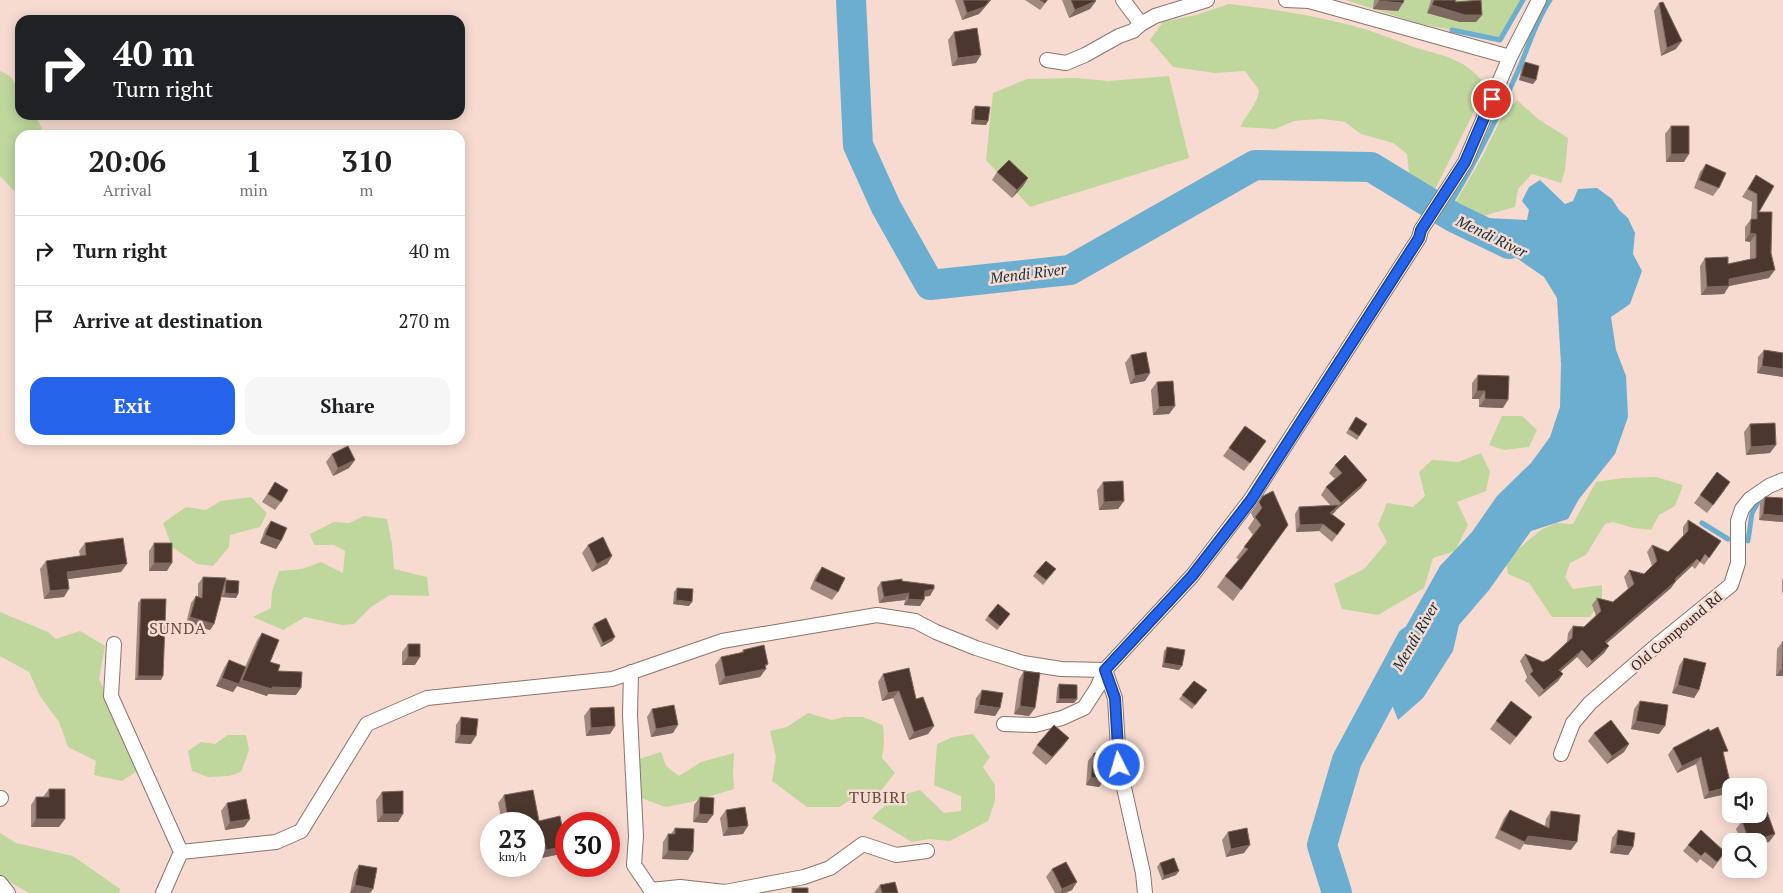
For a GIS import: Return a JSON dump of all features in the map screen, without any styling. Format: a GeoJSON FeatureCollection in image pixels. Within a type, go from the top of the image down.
{"type":"FeatureCollection","features":[{"type":"Feature","properties":{"kind":"street"},"geometry":{"type":"LineString","coordinates":[[1122,0],[1141,24]]}},
{"type":"Feature","properties":{"kind":"street"},"geometry":{"type":"LineString","coordinates":[[1047,60],[1066,62],[1085,55],[1119,36],[1133,31],[1155,16],[1207,0]]}},
{"type":"Feature","properties":{"kind":"street"},"geometry":{"type":"LineString","coordinates":[[1286,0],[1309,1],[1510,57]]}},
{"type":"Feature","properties":{"kind":"street"},"geometry":{"type":"LineString","coordinates":[[1004,724],[1034,725],[1062,718],[1084,708],[1097,688],[1105,670],[1192,576],[1251,500],[1390,284],[1419,238],[1421,230],[1465,162],[1510,57],[1539,0]]}},
{"type":"Feature","properties":{"kind":"street","name":"Old Compound Rd"},"geometry":{"type":"LineString","coordinates":[[1561,754],[1573,723],[1590,703],[1731,585],[1738,563],[1738,521],[1742,509],[1750,499],[1769,486],[1783,480]]}},
{"type":"Feature","properties":{"kind":"street"},"geometry":{"type":"LineString","coordinates":[[181,852],[276,842],[301,831],[367,724],[427,698],[612,679],[722,641],[877,615],[915,621],[936,632],[976,648],[1023,662],[1061,669],[1105,670]]}},
{"type":"Feature","properties":{"kind":"street"},"geometry":{"type":"LineString","coordinates":[[114,644],[111,696],[181,852],[163,893]]}},
{"type":"Feature","properties":{"kind":"street"},"geometry":{"type":"LineString","coordinates":[[1105,670],[1115,698],[1119,765],[1143,873],[1145,893]]}},
{"type":"Feature","properties":{"kind":"street"},"geometry":{"type":"LineString","coordinates":[[631,672],[630,716],[636,836],[634,865],[652,891],[680,887],[725,892],[804,878],[830,868],[863,844],[896,855],[927,851]]}},
{"type":"Feature","properties":{"kind":"street"},"geometry":{"type":"LineString","coordinates":[[0,882],[8,893]]}},
{"type":"Feature","properties":{"kind":"green space"},"geometry":{"type":"Polygon","coordinates":[[[1346,0],[1523,0],[1500,40],[1417,23],[1346,0]]]}},
{"type":"Feature","properties":{"kind":"green space"},"geometry":{"type":"Polygon","coordinates":[[[1229,4],[1299,14],[1368,30],[1450,58],[1476,74],[1484,83],[1472,116],[1433,193],[1417,201],[1410,182],[1407,154],[1393,143],[1361,134],[1345,122],[1323,119],[1294,121],[1275,129],[1240,127],[1254,105],[1259,90],[1245,71],[1215,73],[1173,67],[1150,40],[1163,22],[1196,15],[1229,4]]]}},
{"type":"Feature","properties":{"kind":"green space"},"geometry":{"type":"Polygon","coordinates":[[[0,71],[12,78],[15,83],[15,120],[38,120],[42,130],[15,130],[15,192],[0,176],[0,71]]]}},
{"type":"Feature","properties":{"kind":"green space"},"geometry":{"type":"Polygon","coordinates":[[[1169,76],[1189,158],[1030,207],[986,160],[993,93],[1027,79],[1076,78],[1108,81],[1169,76]]]}},
{"type":"Feature","properties":{"kind":"green space"},"geometry":{"type":"Polygon","coordinates":[[[1517,100],[1538,119],[1568,138],[1565,170],[1561,183],[1532,174],[1518,189],[1515,207],[1472,219],[1451,210],[1481,159],[1501,119],[1517,100]]]}},
{"type":"Feature","properties":{"kind":"green space"},"geometry":{"type":"Polygon","coordinates":[[[1502,416],[1522,416],[1537,430],[1529,447],[1504,450],[1489,445],[1502,416]]]}},
{"type":"Feature","properties":{"kind":"green space"},"geometry":{"type":"Polygon","coordinates":[[[1481,453],[1490,472],[1486,491],[1457,502],[1468,525],[1455,551],[1433,558],[1424,588],[1378,615],[1342,609],[1334,584],[1364,569],[1387,542],[1378,525],[1387,503],[1413,507],[1425,496],[1419,472],[1432,460],[1458,462],[1481,453]]]}},
{"type":"Feature","properties":{"kind":"green space"},"geometry":{"type":"Polygon","coordinates":[[[1656,477],[1683,485],[1675,506],[1659,515],[1651,530],[1634,528],[1613,522],[1605,524],[1586,555],[1570,563],[1565,577],[1573,589],[1602,585],[1602,599],[1590,617],[1552,617],[1529,583],[1508,574],[1506,559],[1541,530],[1556,523],[1573,524],[1596,482],[1623,478],[1656,477]]]}},
{"type":"Feature","properties":{"kind":"green space"},"geometry":{"type":"Polygon","coordinates":[[[251,497],[267,513],[260,527],[230,535],[229,547],[213,566],[197,564],[172,547],[163,523],[186,507],[206,510],[221,501],[251,497]]]}},
{"type":"Feature","properties":{"kind":"green space"},"geometry":{"type":"Polygon","coordinates":[[[364,516],[387,519],[394,569],[427,577],[429,596],[390,595],[371,607],[354,624],[342,625],[305,617],[283,630],[253,617],[271,608],[272,592],[279,571],[302,569],[321,562],[343,573],[345,551],[334,545],[314,545],[310,534],[334,522],[349,523],[364,516]]]}},
{"type":"Feature","properties":{"kind":"green space"},"geometry":{"type":"Polygon","coordinates":[[[0,612],[48,632],[56,639],[80,631],[105,646],[99,679],[126,737],[137,771],[122,781],[94,775],[96,761],[68,747],[59,722],[40,696],[29,672],[0,656],[0,612]]]}},
{"type":"Feature","properties":{"kind":"green space"},"geometry":{"type":"Polygon","coordinates":[[[808,713],[832,720],[844,717],[863,717],[883,725],[884,743],[882,758],[895,773],[872,802],[862,793],[839,807],[807,807],[772,781],[776,757],[770,731],[787,727],[808,713]]]}},
{"type":"Feature","properties":{"kind":"green space"},"geometry":{"type":"Polygon","coordinates":[[[973,734],[990,757],[983,767],[995,785],[995,801],[988,821],[950,841],[929,839],[912,842],[872,818],[883,807],[894,800],[905,794],[920,790],[944,813],[961,811],[961,796],[934,785],[937,744],[953,737],[973,734]]]}},
{"type":"Feature","properties":{"kind":"green space"},"geometry":{"type":"Polygon","coordinates":[[[228,735],[246,735],[249,750],[241,772],[229,776],[208,777],[192,771],[188,751],[201,742],[215,744],[228,735]]]}},
{"type":"Feature","properties":{"kind":"green space"},"geometry":{"type":"Polygon","coordinates":[[[661,752],[666,766],[679,776],[701,762],[734,753],[734,789],[691,802],[666,807],[641,798],[639,759],[661,752]]]}},
{"type":"Feature","properties":{"kind":"green space"},"geometry":{"type":"Polygon","coordinates":[[[0,833],[16,843],[73,856],[120,889],[119,893],[29,893],[0,876],[0,833]]]}},
{"type":"Feature","properties":{"kind":"water"},"geometry":{"type":"Polygon","coordinates":[[[1540,180],[1565,204],[1573,201],[1578,189],[1597,188],[1612,199],[1619,210],[1628,218],[1635,233],[1633,254],[1642,271],[1630,304],[1611,317],[1616,350],[1626,376],[1628,417],[1615,454],[1579,499],[1568,519],[1531,531],[1489,590],[1459,625],[1453,651],[1423,698],[1398,720],[1391,702],[1391,653],[1440,566],[1472,532],[1497,496],[1531,463],[1550,437],[1560,407],[1561,364],[1557,298],[1544,277],[1505,250],[1458,233],[1488,218],[1527,220],[1529,210],[1522,201],[1529,187],[1540,180]]]}},
{"type":"Feature","properties":{"kind":"building"},"geometry":{"type":"Polygon","coordinates":[[[963,0],[990,0],[984,7],[967,13],[963,0]]]}},
{"type":"Feature","properties":{"kind":"building"},"geometry":{"type":"Polygon","coordinates":[[[1071,0],[1095,0],[1096,1],[1075,10],[1071,0]]]}},
{"type":"Feature","properties":{"kind":"building"},"geometry":{"type":"Polygon","coordinates":[[[1379,0],[1404,0],[1403,3],[1379,0]]]}},
{"type":"Feature","properties":{"kind":"building"},"geometry":{"type":"Polygon","coordinates":[[[1434,0],[1456,0],[1455,2],[1481,0],[1482,15],[1465,15],[1432,5],[1434,0]]]}},
{"type":"Feature","properties":{"kind":"building"},"geometry":{"type":"Polygon","coordinates":[[[1663,2],[1682,41],[1667,48],[1659,3],[1663,2]]]}},
{"type":"Feature","properties":{"kind":"building"},"geometry":{"type":"Polygon","coordinates":[[[977,28],[981,55],[958,58],[954,32],[977,28]]]}},
{"type":"Feature","properties":{"kind":"building"},"geometry":{"type":"Polygon","coordinates":[[[1525,62],[1539,66],[1536,80],[1521,76],[1525,62]]]}},
{"type":"Feature","properties":{"kind":"building"},"geometry":{"type":"Polygon","coordinates":[[[975,106],[990,107],[988,121],[974,120],[975,106]]]}},
{"type":"Feature","properties":{"kind":"building"},"geometry":{"type":"Polygon","coordinates":[[[1671,126],[1689,126],[1689,154],[1671,154],[1671,126]]]}},
{"type":"Feature","properties":{"kind":"building"},"geometry":{"type":"Polygon","coordinates":[[[1009,160],[1028,178],[1017,190],[997,172],[1009,160]]]}},
{"type":"Feature","properties":{"kind":"building"},"geometry":{"type":"Polygon","coordinates":[[[1706,164],[1726,173],[1719,188],[1699,180],[1706,164]]]}},
{"type":"Feature","properties":{"kind":"building"},"geometry":{"type":"Polygon","coordinates":[[[1756,175],[1774,186],[1759,212],[1772,212],[1771,253],[1775,270],[1729,279],[1729,286],[1707,287],[1705,258],[1728,257],[1728,264],[1756,258],[1756,234],[1750,233],[1751,219],[1757,219],[1757,194],[1748,189],[1756,175]]]}},
{"type":"Feature","properties":{"kind":"building"},"geometry":{"type":"Polygon","coordinates":[[[1764,350],[1783,353],[1783,369],[1762,366],[1764,350]]]}},
{"type":"Feature","properties":{"kind":"building"},"geometry":{"type":"Polygon","coordinates":[[[1146,352],[1150,373],[1135,376],[1131,355],[1146,352]]]}},
{"type":"Feature","properties":{"kind":"building"},"geometry":{"type":"Polygon","coordinates":[[[1478,375],[1509,376],[1508,400],[1485,399],[1485,391],[1477,391],[1478,375]]]}},
{"type":"Feature","properties":{"kind":"building"},"geometry":{"type":"Polygon","coordinates":[[[1173,381],[1175,406],[1159,407],[1157,382],[1173,381]]]}},
{"type":"Feature","properties":{"kind":"building"},"geometry":{"type":"Polygon","coordinates":[[[1356,417],[1367,424],[1359,436],[1349,429],[1356,417]]]}},
{"type":"Feature","properties":{"kind":"building"},"geometry":{"type":"Polygon","coordinates":[[[1775,423],[1776,445],[1751,447],[1750,424],[1775,423]]]}},
{"type":"Feature","properties":{"kind":"building"},"geometry":{"type":"Polygon","coordinates":[[[1245,426],[1266,441],[1250,463],[1229,448],[1245,426]]]}},
{"type":"Feature","properties":{"kind":"building"},"geometry":{"type":"Polygon","coordinates":[[[348,446],[355,460],[338,468],[332,454],[348,446]]]}},
{"type":"Feature","properties":{"kind":"building"},"geometry":{"type":"Polygon","coordinates":[[[1345,455],[1367,480],[1341,503],[1326,487],[1342,473],[1335,465],[1345,455]]]}},
{"type":"Feature","properties":{"kind":"building"},"geometry":{"type":"Polygon","coordinates":[[[1717,472],[1730,482],[1713,505],[1700,495],[1717,472]]]}},
{"type":"Feature","properties":{"kind":"building"},"geometry":{"type":"Polygon","coordinates":[[[1123,481],[1124,501],[1104,502],[1103,482],[1123,481]]]}},
{"type":"Feature","properties":{"kind":"building"},"geometry":{"type":"Polygon","coordinates":[[[275,482],[288,490],[281,502],[268,494],[275,482]]]}},
{"type":"Feature","properties":{"kind":"building"},"geometry":{"type":"Polygon","coordinates":[[[1273,491],[1288,525],[1241,590],[1225,576],[1248,549],[1244,547],[1261,525],[1255,517],[1262,508],[1259,502],[1263,496],[1273,491]]]}},
{"type":"Feature","properties":{"kind":"building"},"geometry":{"type":"Polygon","coordinates":[[[1765,497],[1783,498],[1783,516],[1763,514],[1765,497]]]}},
{"type":"Feature","properties":{"kind":"building"},"geometry":{"type":"Polygon","coordinates":[[[1339,505],[1330,513],[1345,524],[1337,535],[1323,524],[1300,525],[1299,507],[1339,505]]]}},
{"type":"Feature","properties":{"kind":"building"},"geometry":{"type":"Polygon","coordinates":[[[1688,520],[1721,541],[1709,558],[1705,554],[1700,562],[1697,559],[1675,579],[1676,581],[1605,642],[1609,646],[1592,661],[1582,650],[1559,670],[1563,674],[1544,690],[1530,674],[1533,671],[1525,654],[1543,662],[1549,659],[1572,638],[1573,626],[1584,627],[1601,611],[1597,598],[1613,602],[1634,584],[1629,570],[1644,574],[1657,561],[1652,545],[1668,552],[1688,531],[1688,520]]]}},
{"type":"Feature","properties":{"kind":"building"},"geometry":{"type":"Polygon","coordinates":[[[271,521],[287,528],[281,541],[265,535],[271,521]]]}},
{"type":"Feature","properties":{"kind":"building"},"geometry":{"type":"Polygon","coordinates":[[[603,537],[612,556],[597,564],[588,545],[603,537]]]}},
{"type":"Feature","properties":{"kind":"building"},"geometry":{"type":"Polygon","coordinates":[[[123,538],[127,564],[67,572],[69,589],[50,591],[46,561],[86,555],[85,543],[123,538]]]}},
{"type":"Feature","properties":{"kind":"building"},"geometry":{"type":"Polygon","coordinates":[[[154,543],[172,543],[172,563],[154,563],[154,543]]]}},
{"type":"Feature","properties":{"kind":"building"},"geometry":{"type":"Polygon","coordinates":[[[1046,561],[1056,569],[1046,580],[1036,572],[1046,561]]]}},
{"type":"Feature","properties":{"kind":"building"},"geometry":{"type":"Polygon","coordinates":[[[822,567],[845,578],[838,592],[815,581],[822,567]]]}},
{"type":"Feature","properties":{"kind":"building"},"geometry":{"type":"Polygon","coordinates":[[[203,577],[226,578],[214,624],[190,617],[196,596],[202,598],[203,577]]]}},
{"type":"Feature","properties":{"kind":"building"},"geometry":{"type":"Polygon","coordinates":[[[902,579],[902,581],[934,585],[934,589],[925,591],[924,600],[908,599],[909,593],[884,597],[881,582],[902,579]]]}},
{"type":"Feature","properties":{"kind":"building"},"geometry":{"type":"Polygon","coordinates":[[[226,580],[239,581],[238,594],[225,593],[226,580]]]}},
{"type":"Feature","properties":{"kind":"building"},"geometry":{"type":"Polygon","coordinates":[[[677,588],[693,589],[692,602],[676,600],[677,588]]]}},
{"type":"Feature","properties":{"kind":"building"},"geometry":{"type":"Polygon","coordinates":[[[141,599],[166,599],[163,676],[138,676],[141,599]]]}},
{"type":"Feature","properties":{"kind":"building"},"geometry":{"type":"Polygon","coordinates":[[[998,604],[1010,614],[1000,626],[988,616],[998,604]]]}},
{"type":"Feature","properties":{"kind":"building"},"geometry":{"type":"Polygon","coordinates":[[[606,618],[615,637],[603,643],[594,624],[606,618]]]}},
{"type":"Feature","properties":{"kind":"building"},"geometry":{"type":"Polygon","coordinates":[[[262,633],[279,640],[270,662],[280,665],[278,671],[302,672],[301,688],[272,687],[272,689],[242,680],[262,633]]]}},
{"type":"Feature","properties":{"kind":"building"},"geometry":{"type":"Polygon","coordinates":[[[408,644],[420,644],[420,657],[408,657],[408,644]]]}},
{"type":"Feature","properties":{"kind":"building"},"geometry":{"type":"Polygon","coordinates":[[[764,645],[768,664],[765,665],[766,669],[725,677],[721,657],[764,645]]]}},
{"type":"Feature","properties":{"kind":"building"},"geometry":{"type":"Polygon","coordinates":[[[1167,647],[1185,650],[1182,666],[1164,663],[1167,647]]]}},
{"type":"Feature","properties":{"kind":"building"},"geometry":{"type":"Polygon","coordinates":[[[1684,658],[1706,663],[1699,690],[1678,685],[1684,658]]]}},
{"type":"Feature","properties":{"kind":"building"},"geometry":{"type":"Polygon","coordinates":[[[229,660],[246,667],[239,684],[222,678],[229,660]]]}},
{"type":"Feature","properties":{"kind":"building"},"geometry":{"type":"Polygon","coordinates":[[[909,668],[916,699],[923,697],[934,726],[914,732],[899,691],[888,693],[883,674],[909,668]]]}},
{"type":"Feature","properties":{"kind":"building"},"geometry":{"type":"Polygon","coordinates":[[[1024,671],[1040,673],[1035,708],[1020,706],[1024,671]]]}},
{"type":"Feature","properties":{"kind":"building"},"geometry":{"type":"Polygon","coordinates":[[[1194,681],[1207,690],[1195,705],[1182,695],[1194,681]]]}},
{"type":"Feature","properties":{"kind":"building"},"geometry":{"type":"Polygon","coordinates":[[[1059,684],[1077,685],[1077,699],[1059,699],[1059,684]]]}},
{"type":"Feature","properties":{"kind":"building"},"geometry":{"type":"Polygon","coordinates":[[[982,690],[1003,693],[1000,708],[979,705],[982,690]]]}},
{"type":"Feature","properties":{"kind":"building"},"geometry":{"type":"Polygon","coordinates":[[[1511,701],[1532,717],[1516,737],[1496,721],[1511,701]]]}},
{"type":"Feature","properties":{"kind":"building"},"geometry":{"type":"Polygon","coordinates":[[[1640,701],[1668,705],[1665,726],[1636,721],[1640,701]]]}},
{"type":"Feature","properties":{"kind":"building"},"geometry":{"type":"Polygon","coordinates":[[[674,705],[678,725],[656,729],[652,709],[674,705]]]}},
{"type":"Feature","properties":{"kind":"building"},"geometry":{"type":"Polygon","coordinates":[[[614,707],[615,726],[591,728],[590,708],[614,707]]]}},
{"type":"Feature","properties":{"kind":"building"},"geometry":{"type":"Polygon","coordinates":[[[461,717],[478,719],[476,736],[460,735],[461,717]]]}},
{"type":"Feature","properties":{"kind":"building"},"geometry":{"type":"Polygon","coordinates":[[[1611,720],[1629,744],[1612,756],[1594,733],[1611,720]]]}},
{"type":"Feature","properties":{"kind":"building"},"geometry":{"type":"Polygon","coordinates":[[[1054,725],[1069,738],[1052,757],[1037,745],[1054,725]]]}},
{"type":"Feature","properties":{"kind":"building"},"geometry":{"type":"Polygon","coordinates":[[[1718,727],[1728,751],[1723,752],[1729,778],[1722,778],[1722,788],[1709,792],[1701,757],[1682,766],[1673,748],[1709,729],[1710,731],[1718,727]]]}},
{"type":"Feature","properties":{"kind":"building"},"geometry":{"type":"Polygon","coordinates":[[[1094,753],[1107,754],[1105,779],[1091,777],[1094,753]]]}},
{"type":"Feature","properties":{"kind":"building"},"geometry":{"type":"Polygon","coordinates":[[[49,789],[65,789],[65,819],[36,819],[36,797],[49,797],[49,789]]]}},
{"type":"Feature","properties":{"kind":"building"},"geometry":{"type":"Polygon","coordinates":[[[533,790],[537,812],[507,812],[504,795],[533,790]]]}},
{"type":"Feature","properties":{"kind":"building"},"geometry":{"type":"Polygon","coordinates":[[[403,791],[403,814],[383,814],[382,792],[403,791]]]}},
{"type":"Feature","properties":{"kind":"building"},"geometry":{"type":"Polygon","coordinates":[[[700,797],[714,798],[713,815],[699,814],[700,797]]]}},
{"type":"Feature","properties":{"kind":"building"},"geometry":{"type":"Polygon","coordinates":[[[246,799],[250,819],[230,822],[227,803],[246,799]]]}},
{"type":"Feature","properties":{"kind":"building"},"geometry":{"type":"Polygon","coordinates":[[[745,807],[748,826],[728,828],[726,810],[745,807]]]}},
{"type":"Feature","properties":{"kind":"building"},"geometry":{"type":"Polygon","coordinates":[[[1510,810],[1549,828],[1551,811],[1580,815],[1577,842],[1528,836],[1525,842],[1500,830],[1510,810]]]}},
{"type":"Feature","properties":{"kind":"building"},"geometry":{"type":"Polygon","coordinates":[[[1767,812],[1775,834],[1767,837],[1767,833],[1746,833],[1743,823],[1767,823],[1767,812]]]}},
{"type":"Feature","properties":{"kind":"building"},"geometry":{"type":"Polygon","coordinates":[[[555,817],[555,848],[546,850],[545,820],[555,817]]]}},
{"type":"Feature","properties":{"kind":"building"},"geometry":{"type":"Polygon","coordinates":[[[675,828],[694,829],[693,852],[668,851],[668,834],[675,834],[675,828]]]}},
{"type":"Feature","properties":{"kind":"building"},"geometry":{"type":"Polygon","coordinates":[[[1247,828],[1250,845],[1231,849],[1228,832],[1247,828]]]}},
{"type":"Feature","properties":{"kind":"building"},"geometry":{"type":"Polygon","coordinates":[[[1618,830],[1635,833],[1633,847],[1616,845],[1618,830]]]}},
{"type":"Feature","properties":{"kind":"building"},"geometry":{"type":"Polygon","coordinates":[[[1701,830],[1722,849],[1722,856],[1717,862],[1705,852],[1701,856],[1688,845],[1701,830]]]}},
{"type":"Feature","properties":{"kind":"building"},"geometry":{"type":"Polygon","coordinates":[[[1174,858],[1179,871],[1164,876],[1160,863],[1174,858]]]}},
{"type":"Feature","properties":{"kind":"building"},"geometry":{"type":"Polygon","coordinates":[[[1066,862],[1077,882],[1062,889],[1052,869],[1066,862]]]}},
{"type":"Feature","properties":{"kind":"building"},"geometry":{"type":"Polygon","coordinates":[[[359,865],[377,868],[373,889],[355,885],[359,865]]]}},
{"type":"Feature","properties":{"kind":"building"},"geometry":{"type":"Polygon","coordinates":[[[895,882],[898,893],[882,893],[880,885],[895,882]]]}},
{"type":"Feature","properties":{"kind":"building"},"geometry":{"type":"Polygon","coordinates":[[[792,888],[808,888],[808,893],[792,893],[792,888]]]}},
{"type":"Feature","properties":{"kind":"waterway","name":"Mendi River"},"geometry":{"type":"LineString","coordinates":[[851,0],[858,145],[886,207],[930,285],[1070,270],[1255,165],[1371,167],[1453,217],[1509,244]]}},
{"type":"Feature","properties":{"kind":"waterway"},"geometry":{"type":"LineString","coordinates":[[1452,30],[1500,40],[1523,0]]}},
{"type":"Feature","properties":{"kind":"waterway"},"geometry":{"type":"LineString","coordinates":[[1445,212],[1475,161],[1517,73],[1536,26],[1550,0]]}},
{"type":"Feature","properties":{"kind":"waterway"},"geometry":{"type":"LineString","coordinates":[[1748,541],[1752,513],[1761,497]]}},
{"type":"Feature","properties":{"kind":"waterway"},"geometry":{"type":"LineString","coordinates":[[1702,523],[1728,539]]}},
{"type":"Feature","properties":{"kind":"waterway","name":"Mendi River"},"geometry":{"type":"LineString","coordinates":[[1337,893],[1322,845],[1347,760],[1411,641]]}},
{"type":"Feature","properties":{"kind":"district","name":"SUNDA"},"geometry":{"type":"Point","coordinates":[178,628]}},
{"type":"Feature","properties":{"kind":"district","name":"TUBIRI"},"geometry":{"type":"Point","coordinates":[878,797]}},
{"type":"Feature","properties":{"kind":"route"},"geometry":{"type":"LineString","coordinates":[[1119,765],[1115,698],[1105,670],[1192,576],[1251,500],[1390,284],[1419,238],[1421,230],[1465,162],[1492,99]]}}]}
